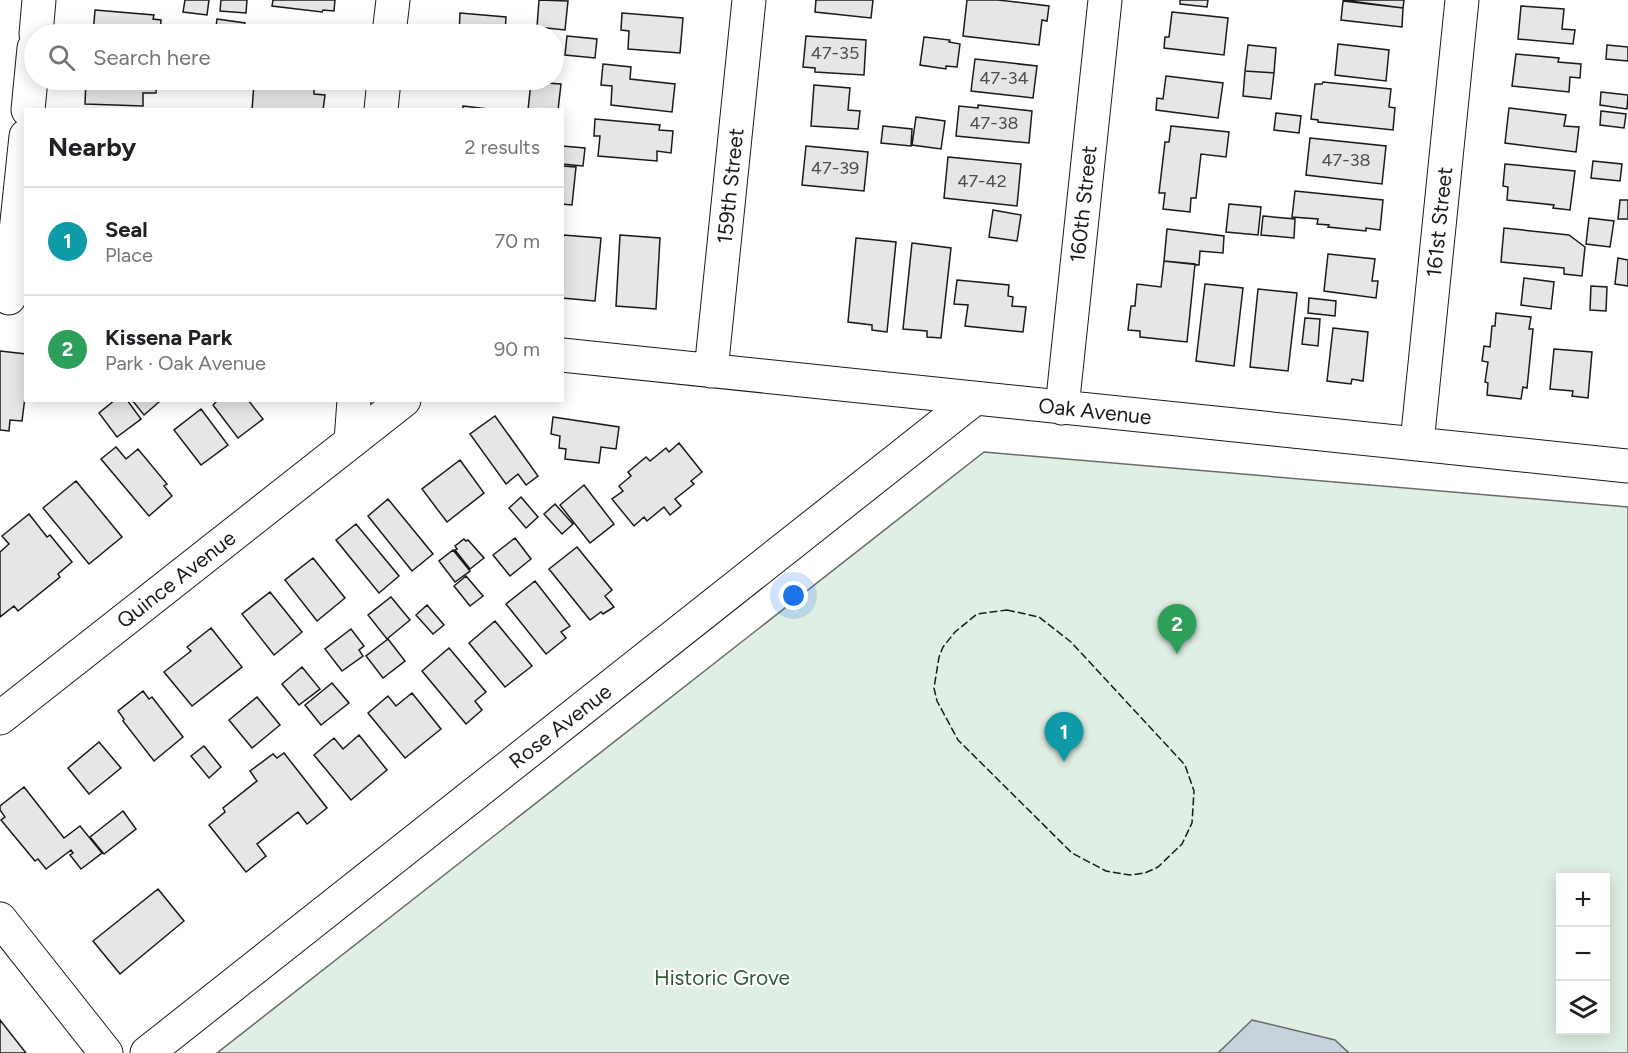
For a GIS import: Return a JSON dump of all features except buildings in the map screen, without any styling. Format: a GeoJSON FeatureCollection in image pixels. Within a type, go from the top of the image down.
{"type":"FeatureCollection","features":[{"type":"Feature","properties":{"kind":"street"},"geometry":{"type":"LineString","coordinates":[[37,24],[39,0]]}},
{"type":"Feature","properties":{"kind":"street"},"geometry":{"type":"LineString","coordinates":[[390,24],[393,0]]}},
{"type":"Feature","properties":{"kind":"street","name":"159th Street"},"geometry":{"type":"LineString","coordinates":[[711,371],[749,0]]}},
{"type":"Feature","properties":{"kind":"street","name":"160th Street"},"geometry":{"type":"LineString","coordinates":[[1062,408],[1105,0]]}},
{"type":"Feature","properties":{"kind":"street","name":"161st Street"},"geometry":{"type":"LineString","coordinates":[[1417,443],[1462,0]]}},
{"type":"Feature","properties":{"kind":"street"},"geometry":{"type":"LineString","coordinates":[[28,108],[30,90]]}},
{"type":"Feature","properties":{"kind":"street"},"geometry":{"type":"LineString","coordinates":[[381,108],[383,90]]}},
{"type":"Feature","properties":{"kind":"street"},"geometry":{"type":"LineString","coordinates":[[11,298],[24,158]]}},
{"type":"Feature","properties":{"kind":"street","name":"Oak Avenue"},"geometry":{"type":"LineString","coordinates":[[564,355],[1628,466]]}},
{"type":"Feature","properties":{"kind":"street","name":"Rose Avenue"},"geometry":{"type":"LineString","coordinates":[[147,1053],[974,399]]}},
{"type":"Feature","properties":{"kind":"street"},"geometry":{"type":"LineString","coordinates":[[351,441],[354,402]]}},
{"type":"Feature","properties":{"kind":"street","name":"Quince Avenue"},"geometry":{"type":"LineString","coordinates":[[0,718],[401,402]]}},
{"type":"Feature","properties":{"kind":"street"},"geometry":{"type":"LineString","coordinates":[[0,919],[106,1053]]}},
{"type":"Feature","properties":{"kind":"green space","name":"Historic Grove"},"geometry":{"type":"Polygon","coordinates":[[[984,452],[1628,507],[1628,1053],[217,1053],[984,452]]]}},
{"type":"Feature","properties":{"kind":"shaded area"},"geometry":{"type":"Polygon","coordinates":[[[1252,1020],[1335,1040],[1349,1053],[1218,1053],[1252,1020]]]}},
{"type":"Feature","properties":{"kind":"fence"},"geometry":{"type":"LineString","coordinates":[[1007,610],[1039,617],[1071,642],[1185,765],[1194,791],[1192,823],[1182,844],[1158,867],[1145,873],[1130,875],[1106,871],[1072,853],[958,740],[937,701],[934,688],[939,657],[943,647],[955,632],[977,614],[1007,610]]}},
{"type":"Feature","properties":{"kind":"place","name":"Kissena Park"},"geometry":{"type":"Point","coordinates":[1177,654]}},
{"type":"Feature","properties":{"kind":"place","name":"Seal"},"geometry":{"type":"Point","coordinates":[1064,762]}}]}
